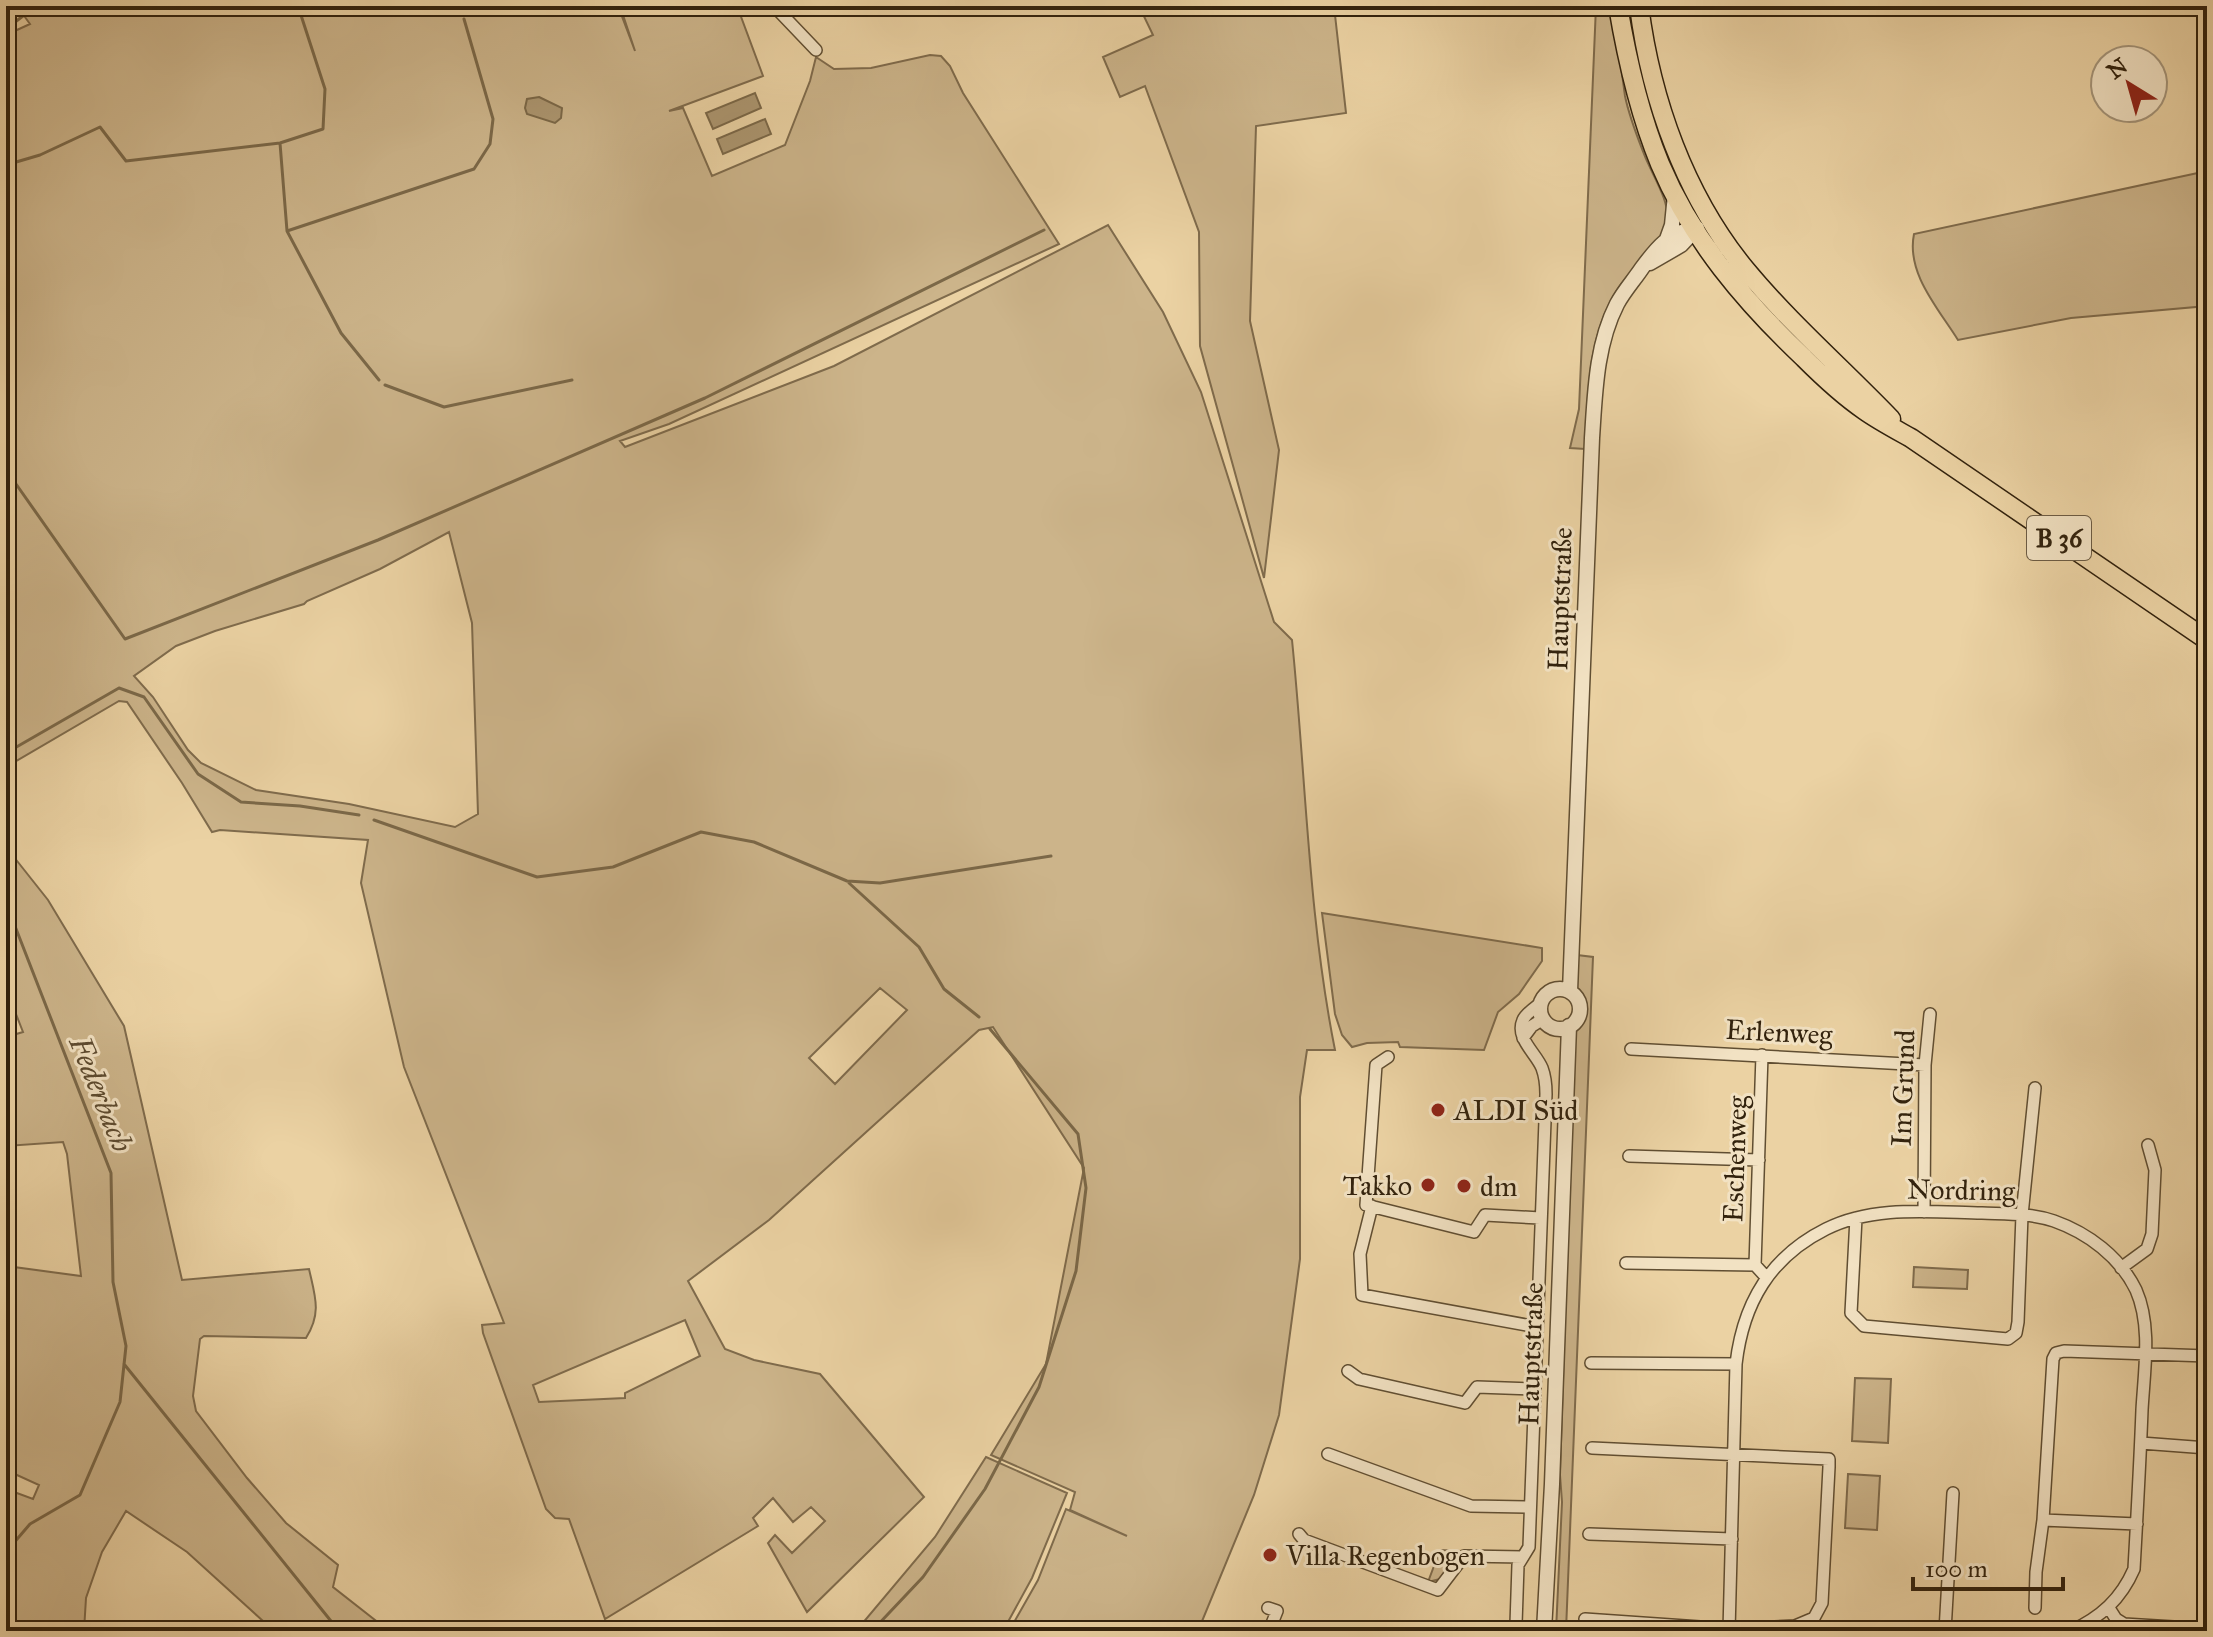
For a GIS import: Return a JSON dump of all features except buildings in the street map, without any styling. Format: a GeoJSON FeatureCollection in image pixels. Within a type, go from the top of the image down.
{"type":"FeatureCollection","features":[{"type":"Feature","properties":{"kind":"main road","name":"B 36"},"geometry":{"type":"LineString","coordinates":[[1618,6],[1636,97],[1656,153],[1695,229],[1737,289],[1819,373],[1863,410],[1911,438],[2207,640]]}},
{"type":"Feature","properties":{"kind":"main road","name":"B 36"},"geometry":{"type":"LineString","coordinates":[[1639,6],[1649,66],[1665,119],[1690,181],[1712,219],[1744,267],[1766,292],[1911,438]]}},
{"type":"Feature","properties":{"kind":"street"},"geometry":{"type":"LineString","coordinates":[[774,6],[816,50]]}},
{"type":"Feature","properties":{"kind":"street"},"geometry":{"type":"LineString","coordinates":[[1667,239],[1675,194]]}},
{"type":"Feature","properties":{"kind":"street","name":"Hauptstraße"},"geometry":{"type":"LineString","coordinates":[[1643,267],[1681,245],[1695,229],[1712,219]]}},
{"type":"Feature","properties":{"kind":"street","name":"Hauptstraße"},"geometry":{"type":"LineString","coordinates":[[1544,1631],[1569,1026],[1578,1017],[1580,1009],[1576,997],[1563,990],[1572,959],[1596,381],[1606,329],[1617,304],[1653,253],[1667,239],[1685,230],[1695,229]]}},
{"type":"Feature","properties":{"kind":"street"},"geometry":{"type":"LineString","coordinates":[[1508,1631],[1516,1624],[1518,1565],[1529,1547],[1545,1146],[1545,1079],[1539,1062],[1523,1038],[1522,1022],[1546,995],[1563,990]]}},
{"type":"Feature","properties":{"kind":"street","name":"Hauptstraße"},"geometry":{"type":"LineString","coordinates":[[1542,1002],[1541,1011],[1567,1080]]}},
{"type":"Feature","properties":{"kind":"street","name":"Im Grund"},"geometry":{"type":"LineString","coordinates":[[1924,1212],[1925,1065],[1930,1014]]}},
{"type":"Feature","properties":{"kind":"street"},"geometry":{"type":"LineString","coordinates":[[1523,1038],[1532,1026],[1548,1023],[1563,1028],[1569,1026]]}},
{"type":"Feature","properties":{"kind":"street","name":"Erlenweg"},"geometry":{"type":"LineString","coordinates":[[1631,1049],[1925,1065]]}},
{"type":"Feature","properties":{"kind":"street","name":"Eschenweg"},"geometry":{"type":"LineString","coordinates":[[1755,1265],[1762,1055]]}},
{"type":"Feature","properties":{"kind":"street"},"geometry":{"type":"LineString","coordinates":[[1388,1057],[1376,1065],[1366,1205],[1474,1232],[1485,1215],[1540,1218]]}},
{"type":"Feature","properties":{"kind":"street"},"geometry":{"type":"LineString","coordinates":[[1856,1218],[1851,1313],[1864,1326],[2008,1339],[2016,1333],[2018,1322],[2022,1215],[2035,1088]]}},
{"type":"Feature","properties":{"kind":"street"},"geometry":{"type":"LineString","coordinates":[[2121,1268],[2147,1249],[2152,1234],[2155,1170],[2148,1145]]}},
{"type":"Feature","properties":{"kind":"street"},"geometry":{"type":"LineString","coordinates":[[1629,1156],[1759,1160]]}},
{"type":"Feature","properties":{"kind":"street"},"geometry":{"type":"LineString","coordinates":[[1372,1206],[1360,1254],[1362,1295],[1537,1327]]}},
{"type":"Feature","properties":{"kind":"street","name":"Nordring"},"geometry":{"type":"LineString","coordinates":[[1729,1630],[1736,1364],[1748,1311],[1766,1277],[1798,1246],[1826,1229],[1856,1218],[1879,1214],[1924,1212],[2022,1215],[2052,1220],[2086,1235],[2103,1248],[2129,1278],[2142,1308],[2145,1353],[2134,1569],[2109,1608],[2071,1631]]}},
{"type":"Feature","properties":{"kind":"street"},"geometry":{"type":"LineString","coordinates":[[1626,1263],[1755,1265],[1766,1277]]}},
{"type":"Feature","properties":{"kind":"street"},"geometry":{"type":"LineString","coordinates":[[2035,1608],[2053,1359],[2056,1353],[2207,1356]]}},
{"type":"Feature","properties":{"kind":"street"},"geometry":{"type":"LineString","coordinates":[[1591,1363],[1736,1364]]}},
{"type":"Feature","properties":{"kind":"street"},"geometry":{"type":"LineString","coordinates":[[1348,1371],[1359,1379],[1465,1403],[1477,1387],[1535,1389]]}},
{"type":"Feature","properties":{"kind":"street"},"geometry":{"type":"LineString","coordinates":[[2141,1443],[2207,1448]]}},
{"type":"Feature","properties":{"kind":"street"},"geometry":{"type":"LineString","coordinates":[[1585,1619],[1729,1630],[1795,1626],[1814,1618],[1822,1603],[1829,1467],[1829,1459],[1592,1448]]}},
{"type":"Feature","properties":{"kind":"street"},"geometry":{"type":"LineString","coordinates":[[1328,1454],[1471,1506],[1530,1507]]}},
{"type":"Feature","properties":{"kind":"street"},"geometry":{"type":"LineString","coordinates":[[1945,1631],[1953,1493]]}},
{"type":"Feature","properties":{"kind":"street"},"geometry":{"type":"LineString","coordinates":[[2043,1520],[2137,1524]]}},
{"type":"Feature","properties":{"kind":"street"},"geometry":{"type":"LineString","coordinates":[[1299,1534],[1304,1540],[1438,1590],[1464,1556],[1523,1557]]}},
{"type":"Feature","properties":{"kind":"street"},"geometry":{"type":"LineString","coordinates":[[1589,1534],[1732,1539]]}},
{"type":"Feature","properties":{"kind":"street"},"geometry":{"type":"LineString","coordinates":[[1268,1608],[1277,1611],[1269,1631]]}},
{"type":"Feature","properties":{"kind":"street"},"geometry":{"type":"LineString","coordinates":[[2109,1608],[2121,1623],[2154,1629],[2207,1629]]}},
{"type":"Feature","properties":{"kind":"shaded area"},"geometry":{"type":"Polygon","coordinates":[[[17,6],[618,6],[635,51],[620,6],[737,6],[763,76],[669,111],[683,108],[712,176],[785,145],[816,57],[834,69],[871,68],[930,55],[941,56],[1059,244],[669,424],[620,441],[625,447],[834,366],[1108,225],[1163,312],[1201,392],[1274,622],[1292,640],[1313,897],[1335,1050],[1307,1050],[1300,1097],[1300,1259],[1279,1415],[1254,1495],[1198,1631],[1009,1631],[1038,1580],[1066,1509],[1127,1536],[1070,1510],[1075,1492],[991,1455],[1046,1364],[1084,1168],[993,1027],[979,1030],[769,1220],[688,1281],[725,1349],[754,1360],[820,1374],[924,1497],[807,1612],[768,1543],[775,1535],[792,1553],[825,1521],[811,1507],[793,1522],[773,1498],[753,1518],[758,1526],[605,1619],[569,1519],[555,1518],[546,1509],[483,1333],[482,1325],[504,1323],[404,1067],[361,883],[368,840],[220,830],[212,832],[127,702],[119,701],[6,767],[6,35],[30,24],[17,6]],[[449,532],[380,569],[304,604],[176,646],[134,676],[201,763],[256,790],[349,804],[455,827],[478,814],[472,623],[449,532]],[[880,988],[809,1058],[835,1084],[907,1010],[880,988]],[[685,1320],[533,1385],[539,1402],[625,1398],[625,1393],[700,1356],[685,1320]]]}},
{"type":"Feature","properties":{"kind":"shaded area"},"geometry":{"type":"Polygon","coordinates":[[[1139,6],[1334,6],[1346,113],[1256,126],[1250,321],[1279,450],[1264,578],[1200,346],[1199,232],[1145,86],[1120,97],[1103,57],[1153,35],[1139,6]]]}},
{"type":"Feature","properties":{"kind":"shaded area"},"geometry":{"type":"Polygon","coordinates":[[[1596,6],[1613,6],[1625,96],[1633,126],[1666,206],[1667,222],[1659,238],[1617,290],[1607,308],[1594,347],[1585,449],[1570,448],[1579,409],[1596,6]]]}},
{"type":"Feature","properties":{"kind":"shaded area"},"geometry":{"type":"Polygon","coordinates":[[[755,93],[761,108],[713,129],[706,113],[755,93]]]}},
{"type":"Feature","properties":{"kind":"shaded area"},"geometry":{"type":"Polygon","coordinates":[[[539,97],[562,108],[561,118],[555,123],[527,114],[527,99],[539,97]]]}},
{"type":"Feature","properties":{"kind":"shaded area"},"geometry":{"type":"Polygon","coordinates":[[[765,119],[771,134],[723,154],[717,139],[765,119]]]}},
{"type":"Feature","properties":{"kind":"shaded area"},"geometry":{"type":"Polygon","coordinates":[[[2207,171],[2207,306],[2071,318],[1958,340],[1919,276],[1913,248],[1914,234],[2207,171]]]}},
{"type":"Feature","properties":{"kind":"shaded area"},"geometry":{"type":"Polygon","coordinates":[[[6,847],[48,900],[124,1026],[182,1280],[309,1269],[316,1312],[306,1338],[204,1336],[200,1339],[193,1396],[196,1411],[286,1523],[338,1565],[333,1587],[389,1631],[274,1631],[187,1552],[126,1511],[102,1552],[86,1598],[84,1631],[6,1631],[6,1489],[33,1499],[39,1485],[6,1470],[6,1266],[81,1276],[63,1142],[6,1146],[6,1037],[23,1032],[14,1009],[6,1010],[6,847]]]}},
{"type":"Feature","properties":{"kind":"shaded area"},"geometry":{"type":"Polygon","coordinates":[[[1322,913],[1542,948],[1542,961],[1519,994],[1498,1012],[1484,1050],[1400,1047],[1398,1042],[1352,1047],[1342,1035],[1335,1014],[1322,913]]]}},
{"type":"Feature","properties":{"kind":"shaded area"},"geometry":{"type":"Polygon","coordinates":[[[1577,955],[1593,957],[1566,1631],[1556,1631],[1574,1029],[1583,1006],[1574,987],[1577,955]]]}},
{"type":"Feature","properties":{"kind":"shaded area"},"geometry":{"type":"Polygon","coordinates":[[[1914,1267],[1968,1270],[1967,1289],[1913,1287],[1914,1267]]]}},
{"type":"Feature","properties":{"kind":"shaded area"},"geometry":{"type":"Polygon","coordinates":[[[1855,1378],[1891,1379],[1888,1443],[1852,1441],[1855,1378]]]}},
{"type":"Feature","properties":{"kind":"shaded area"},"geometry":{"type":"Polygon","coordinates":[[[986,1457],[1067,1493],[1032,1578],[1003,1631],[856,1631],[935,1537],[986,1457]]]}},
{"type":"Feature","properties":{"kind":"shaded area"},"geometry":{"type":"Polygon","coordinates":[[[1848,1474],[1880,1476],[1877,1530],[1845,1528],[1848,1474]]]}},
{"type":"Feature","properties":{"kind":"shaded area"},"geometry":{"type":"Polygon","coordinates":[[[1440,1550],[1459,1551],[1440,1579],[1428,1582],[1440,1550]]]}},
{"type":"Feature","properties":{"kind":"waterway"},"geometry":{"type":"LineString","coordinates":[[6,29],[36,6]]}},
{"type":"Feature","properties":{"kind":"waterway"},"geometry":{"type":"LineString","coordinates":[[6,165],[40,155],[100,127],[126,161],[280,143],[323,129],[325,89],[298,6]]}},
{"type":"Feature","properties":{"kind":"waterway"},"geometry":{"type":"LineString","coordinates":[[287,231],[474,169],[490,144],[493,119],[464,19]]}},
{"type":"Feature","properties":{"kind":"waterway"},"geometry":{"type":"LineString","coordinates":[[280,143],[287,231],[341,333],[379,380]]}},
{"type":"Feature","properties":{"kind":"waterway"},"geometry":{"type":"LineString","coordinates":[[6,466],[125,639],[378,540],[705,398],[1044,230]]}},
{"type":"Feature","properties":{"kind":"waterway"},"geometry":{"type":"LineString","coordinates":[[385,385],[444,407],[572,380]]}},
{"type":"Feature","properties":{"kind":"waterway"},"geometry":{"type":"LineString","coordinates":[[6,753],[119,688],[144,697],[198,774],[241,802],[300,806],[359,815]]}},
{"type":"Feature","properties":{"kind":"waterway"},"geometry":{"type":"LineString","coordinates":[[374,820],[537,877],[613,867],[701,832],[754,842],[847,881],[880,883],[1051,856]]}},
{"type":"Feature","properties":{"kind":"waterway"},"geometry":{"type":"LineString","coordinates":[[849,883],[919,947],[944,989],[979,1017]]}},
{"type":"Feature","properties":{"kind":"waterway","name":"Federbach"},"geometry":{"type":"LineString","coordinates":[[6,912],[13,921],[111,1173],[113,1282],[126,1346],[120,1402],[80,1495],[30,1524],[6,1552]]}},
{"type":"Feature","properties":{"kind":"waterway"},"geometry":{"type":"LineString","coordinates":[[872,1631],[923,1577],[985,1489],[1039,1387],[1076,1271],[1086,1188],[1078,1134],[990,1029]]}},
{"type":"Feature","properties":{"kind":"waterway","name":"Federbach"},"geometry":{"type":"LineString","coordinates":[[124,1364],[339,1631]]}},
{"type":"Feature","properties":{"kind":"place","name":"ALDI Süd"},"geometry":{"type":"Point","coordinates":[1438,1110]}},
{"type":"Feature","properties":{"kind":"place","name":"Takko"},"geometry":{"type":"Point","coordinates":[1428,1185]}},
{"type":"Feature","properties":{"kind":"place","name":"dm"},"geometry":{"type":"Point","coordinates":[1464,1186]}},
{"type":"Feature","properties":{"kind":"place","name":"Villa Regenbogen"},"geometry":{"type":"Point","coordinates":[1270,1555]}}]}
